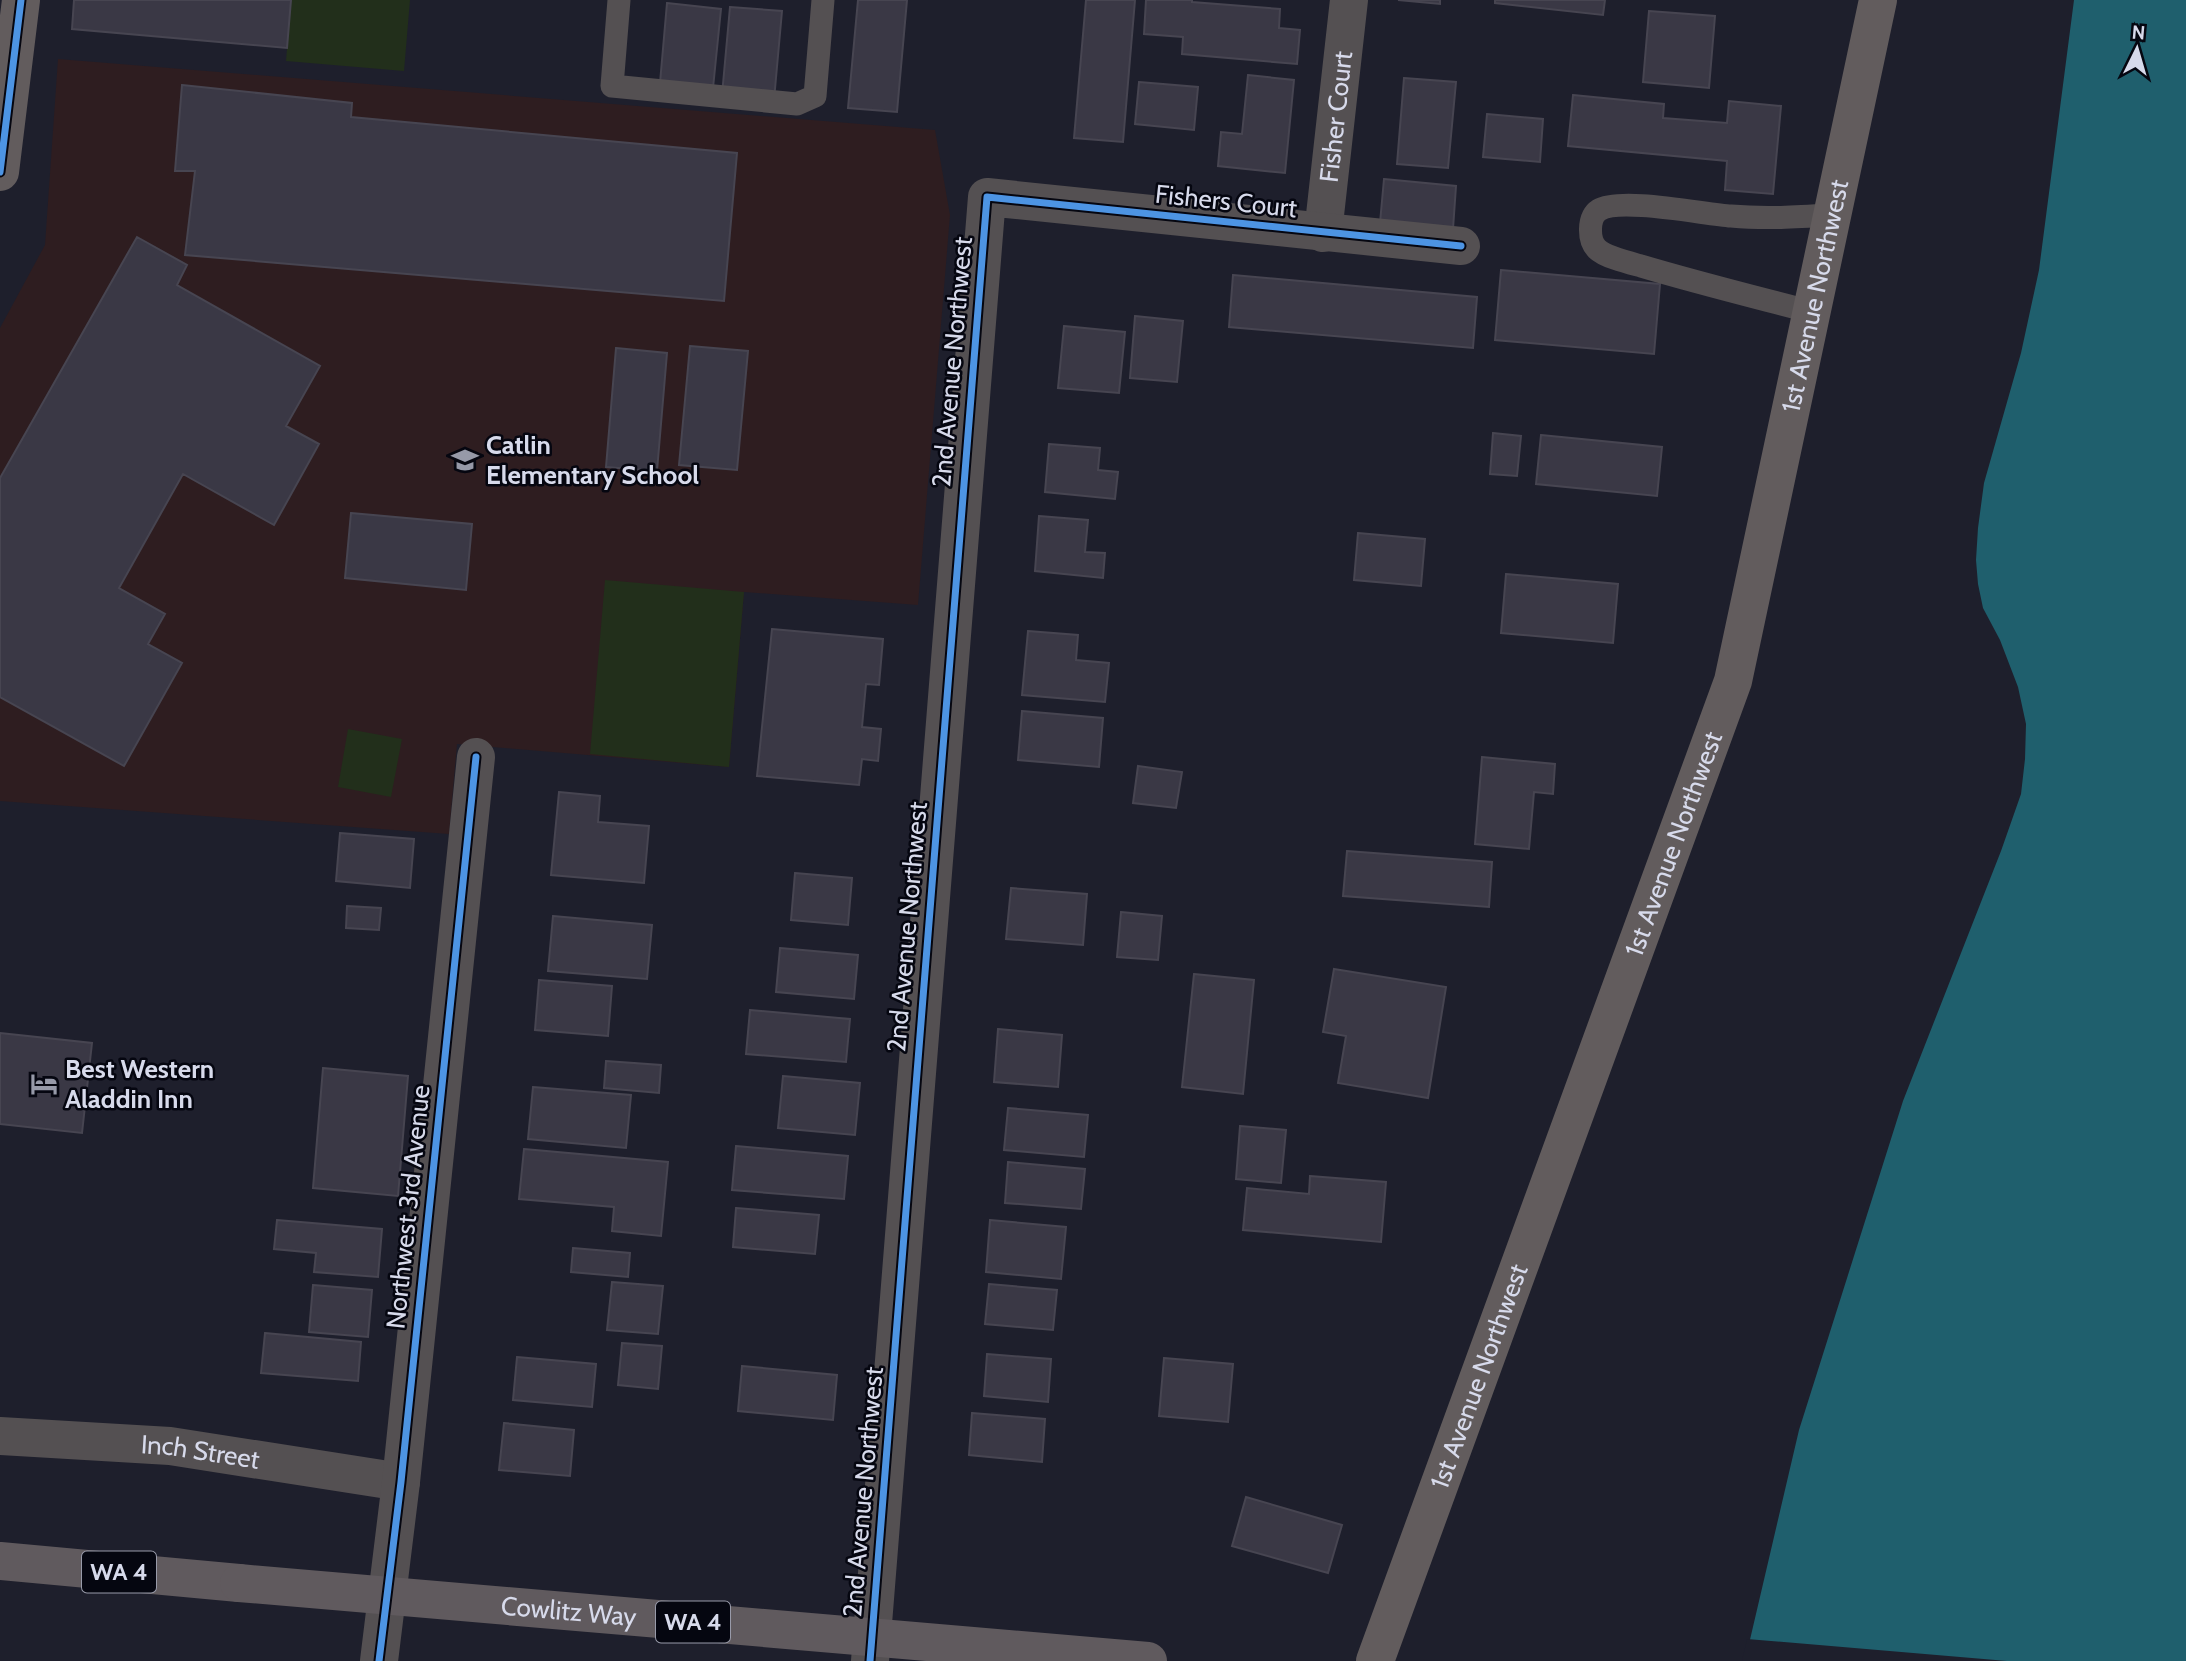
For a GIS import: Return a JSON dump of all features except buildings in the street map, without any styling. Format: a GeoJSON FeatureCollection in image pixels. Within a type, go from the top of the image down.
{"type":"FeatureCollection","features":[{"type":"Feature","properties":{"kind":"main road"},"geometry":{"type":"LineString","coordinates":[[0,172],[21,0]]}},
{"type":"Feature","properties":{"kind":"main road","name":"1st Avenue Northwest"},"geometry":{"type":"LineString","coordinates":[[1375,1661],[1733,681],[1878,0]]}},
{"type":"Feature","properties":{"kind":"main road","name":"Cowlitz Way"},"geometry":{"type":"LineString","coordinates":[[6,1557],[239,1583],[1148,1661]]}},
{"type":"Feature","properties":{"kind":"street","name":"Fisher Court"},"geometry":{"type":"LineString","coordinates":[[1322,233],[1349,0]]}},
{"type":"Feature","properties":{"kind":"street","name":"Fishers Court"},"geometry":{"type":"LineString","coordinates":[[987,197],[1461,246]]}},
{"type":"Feature","properties":{"kind":"street","name":"2nd Avenue Northwest"},"geometry":{"type":"LineString","coordinates":[[870,1661],[987,197]]}},
{"type":"Feature","properties":{"kind":"street","name":"Northwest 3rd Avenue"},"geometry":{"type":"LineString","coordinates":[[379,1661],[401,1482],[476,757]]}},
{"type":"Feature","properties":{"kind":"street","name":"Inch Street"},"geometry":{"type":"LineString","coordinates":[[0,1436],[170,1446],[401,1482]]}},
{"type":"Feature","properties":{"kind":"lane"},"geometry":{"type":"LineString","coordinates":[[619,0],[612,86],[797,104],[815,96],[823,0]]}},
{"type":"Feature","properties":{"kind":"lane"},"geometry":{"type":"LineString","coordinates":[[1812,312],[1615,258],[1597,249],[1590,235],[1592,217],[1599,210],[1615,206],[1659,207],[1779,219],[1832,215]]}},
{"type":"Feature","properties":{"kind":"shaded area","name":"Catlin Elementary School"},"geometry":{"type":"Polygon","coordinates":[[[58,59],[935,130],[950,215],[918,605],[744,592],[729,767],[457,744],[449,834],[0,801],[0,328],[45,245],[58,59]]]}},
{"type":"Feature","properties":{"kind":"green space"},"geometry":{"type":"Polygon","coordinates":[[[291,0],[410,0],[404,71],[286,61],[291,0]]]}},
{"type":"Feature","properties":{"kind":"green space"},"geometry":{"type":"Polygon","coordinates":[[[605,580],[744,592],[729,767],[590,754],[605,580]]]}},
{"type":"Feature","properties":{"kind":"green space"},"geometry":{"type":"Polygon","coordinates":[[[348,729],[402,739],[391,797],[338,787],[348,729]]]}},
{"type":"Feature","properties":{"kind":"water"},"geometry":{"type":"Polygon","coordinates":[[[2074,0],[2186,0],[2186,1661],[1745,1661],[1799,1430],[1903,1101],[2021,794],[2026,724],[2018,687],[2000,640],[1983,608],[1976,560],[1978,528],[1984,483],[2021,353],[2039,270],[2074,0]]]}},
{"type":"Feature","properties":{"kind":"pier"},"geometry":{"type":"Polygon","coordinates":[[[1747,1639],[2007,1661],[1742,1661],[1747,1639]]]}},
{"type":"Feature","properties":{"kind":"cycle path"},"geometry":{"type":"LineString","coordinates":[[0,172],[21,0]]}},
{"type":"Feature","properties":{"kind":"cycle path"},"geometry":{"type":"LineString","coordinates":[[870,1661],[987,197],[1461,246]]}},
{"type":"Feature","properties":{"kind":"cycle path"},"geometry":{"type":"LineString","coordinates":[[379,1661],[401,1482],[476,757]]}},
{"type":"Feature","properties":{"kind":"place","name":"Catlin Elementary School"},"geometry":{"type":"Point","coordinates":[465,460]}},
{"type":"Feature","properties":{"kind":"place","name":"Best Western Aladdin Inn"},"geometry":{"type":"Point","coordinates":[44,1084]}}]}
